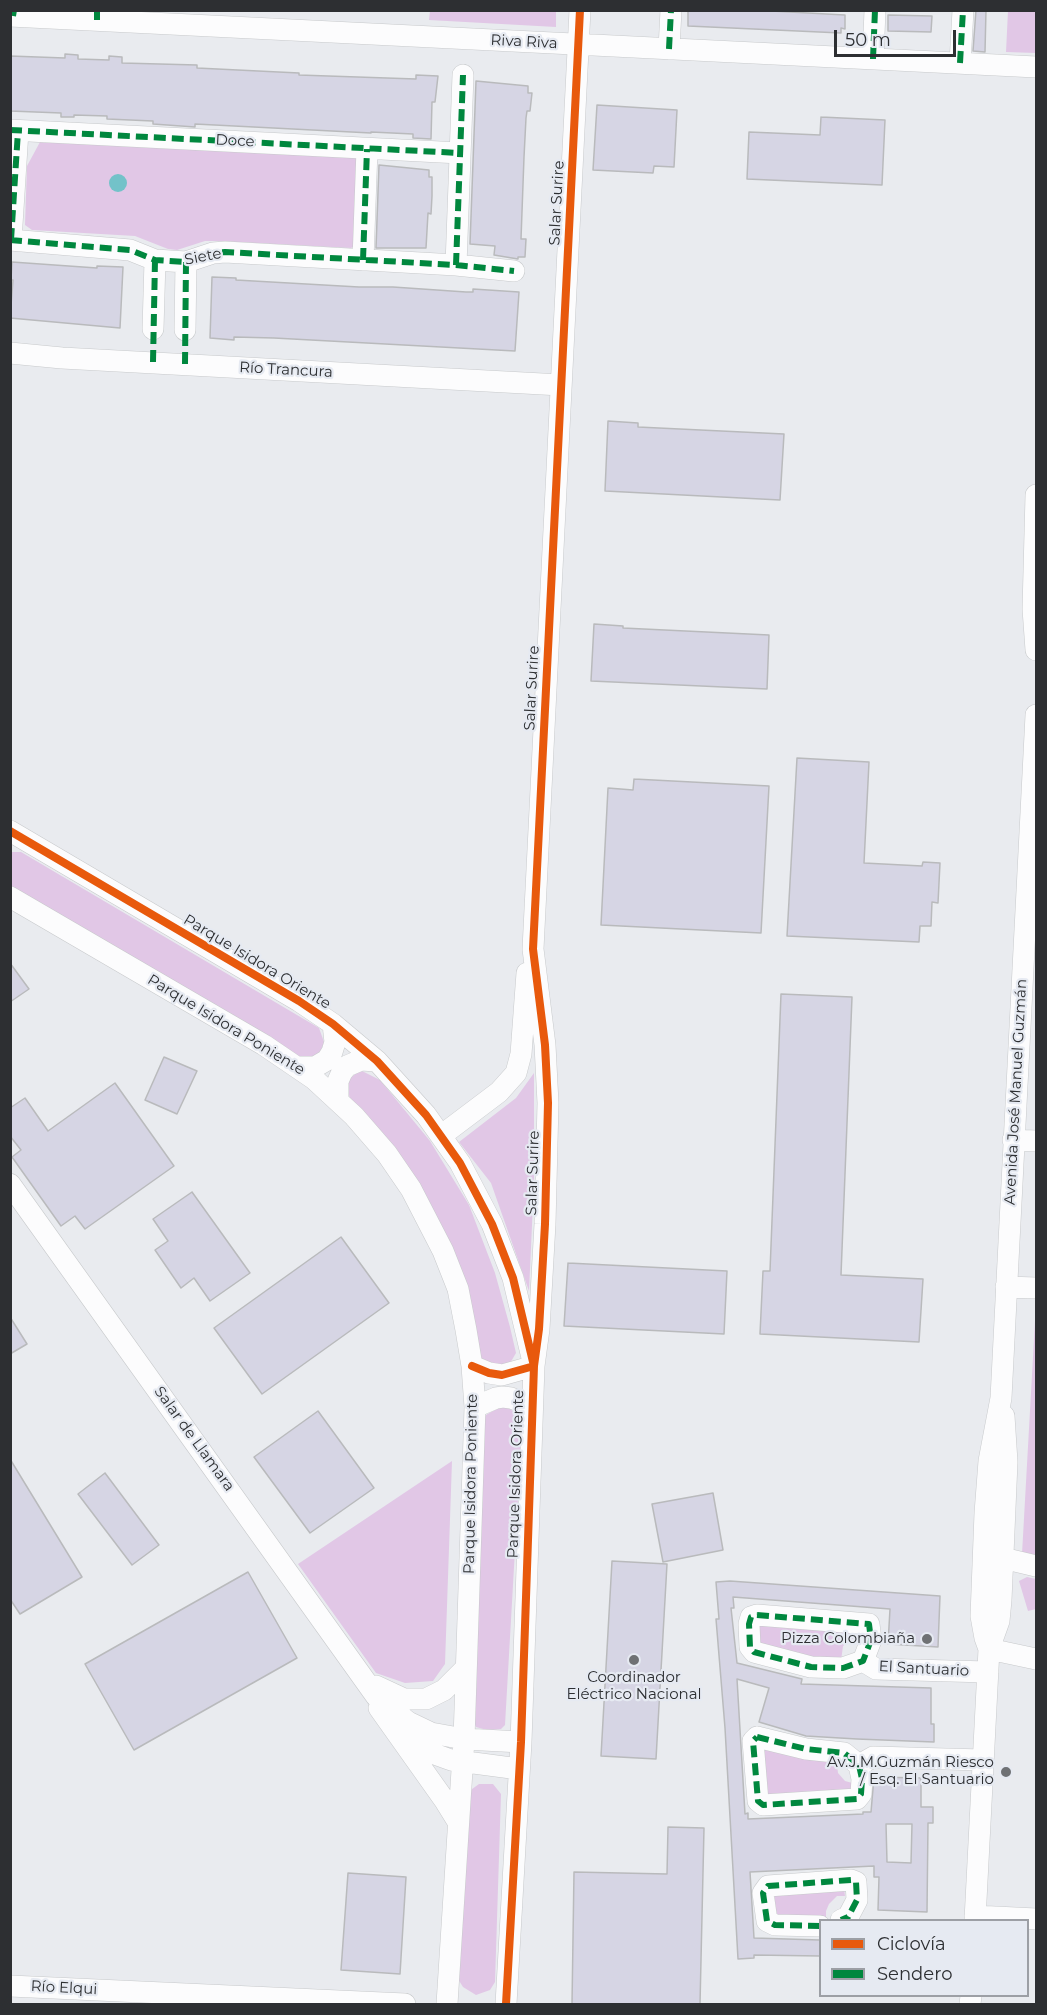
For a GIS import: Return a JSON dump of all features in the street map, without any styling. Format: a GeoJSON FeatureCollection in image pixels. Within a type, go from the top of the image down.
{"type":"FeatureCollection","features":[{"type":"Feature","properties":{"kind":"street","name":"Salar Surire"},"geometry":{"type":"LineString","coordinates":[[442,1135],[499,1092],[516,1074],[521,1054],[526,982],[533,950],[580,10]]}},
{"type":"Feature","properties":{"kind":"street"},"geometry":{"type":"LineString","coordinates":[[669,49],[671,10]]}},
{"type":"Feature","properties":{"kind":"street"},"geometry":{"type":"LineString","coordinates":[[873,59],[875,10]]}},
{"type":"Feature","properties":{"kind":"street"},"geometry":{"type":"LineString","coordinates":[[960,63],[963,10]]}},
{"type":"Feature","properties":{"kind":"street","name":"Riva Riva"},"geometry":{"type":"LineString","coordinates":[[13,14],[242,19],[578,44],[1036,67]]}},
{"type":"Feature","properties":{"kind":"street"},"geometry":{"type":"LineString","coordinates":[[456,265],[463,75]]}},
{"type":"Feature","properties":{"kind":"street"},"geometry":{"type":"LineString","coordinates":[[11,240],[14,130]]}},
{"type":"Feature","properties":{"kind":"street","name":"Doce"},"geometry":{"type":"LineString","coordinates":[[14,130],[460,153]]}},
{"type":"Feature","properties":{"kind":"street"},"geometry":{"type":"LineString","coordinates":[[363,260],[367,149]]}},
{"type":"Feature","properties":{"kind":"street","name":"Siete"},"geometry":{"type":"LineString","coordinates":[[11,240],[130,250],[155,260],[186,262],[213,253],[225,252],[456,265],[514,271]]}},
{"type":"Feature","properties":{"kind":"street"},"geometry":{"type":"LineString","coordinates":[[153,362],[155,260]]}},
{"type":"Feature","properties":{"kind":"street"},"geometry":{"type":"LineString","coordinates":[[185,364],[186,262]]}},
{"type":"Feature","properties":{"kind":"street","name":"Río Trancura"},"geometry":{"type":"LineString","coordinates":[[10,353],[561,385]]}},
{"type":"Feature","properties":{"kind":"street"},"geometry":{"type":"LineString","coordinates":[[1036,495],[1033,609],[1036,650]]}},
{"type":"Feature","properties":{"kind":"street","name":"Avenida José Manuel Guzmán"},"geometry":{"type":"LineString","coordinates":[[975,1918],[989,1649],[999,1621],[993,1555],[1007,1462],[1000,1398],[1013,1140],[1029,997],[1036,715]]}},
{"type":"Feature","properties":{"kind":"street","name":"Parque Isidora Oriente"},"geometry":{"type":"LineString","coordinates":[[15,837],[299,1001],[333,1024],[377,1061],[410,1095],[442,1135],[481,1202],[503,1252],[523,1317],[534,1366],[521,1742],[506,2004]]}},
{"type":"Feature","properties":{"kind":"street","name":"Parque Isidora Poniente"},"geometry":{"type":"LineString","coordinates":[[10,897],[264,1045],[338,1099],[387,1154],[411,1189],[443,1251],[458,1289],[472,1366],[475,1407],[464,1739],[447,2004]]}},
{"type":"Feature","properties":{"kind":"street","name":"Salar Surire"},"geometry":{"type":"LineString","coordinates":[[533,950],[545,1045],[548,1103],[542,1290],[534,1366]]}},
{"type":"Feature","properties":{"kind":"street"},"geometry":{"type":"LineString","coordinates":[[297,1067],[315,1067],[327,1060],[335,1042],[333,1024]]}},
{"type":"Feature","properties":{"kind":"street"},"geometry":{"type":"LineString","coordinates":[[338,1099],[338,1081],[347,1066],[361,1060],[377,1061]]}},
{"type":"Feature","properties":{"kind":"street"},"geometry":{"type":"LineString","coordinates":[[1013,1140],[1036,1141]]}},
{"type":"Feature","properties":{"kind":"street","name":"Salar de Llamara"},"geometry":{"type":"LineString","coordinates":[[10,1184],[371,1688],[398,1715],[420,1728],[445,1737],[521,1742]]}},
{"type":"Feature","properties":{"kind":"street"},"geometry":{"type":"LineString","coordinates":[[1006,1287],[1036,1288]]}},
{"type":"Feature","properties":{"kind":"street"},"geometry":{"type":"LineString","coordinates":[[472,1366],[489,1373],[502,1375],[534,1366]]}},
{"type":"Feature","properties":{"kind":"street"},"geometry":{"type":"LineString","coordinates":[[475,1407],[503,1397],[532,1406]]}},
{"type":"Feature","properties":{"kind":"street"},"geometry":{"type":"LineString","coordinates":[[993,1555],[1036,1566]]}},
{"type":"Feature","properties":{"kind":"street","name":"El Santuario"},"geometry":{"type":"LineString","coordinates":[[757,1615],[869,1624],[871,1640],[863,1661],[843,1668],[811,1667],[754,1652],[750,1647],[751,1617],[757,1615]]}},
{"type":"Feature","properties":{"kind":"street"},"geometry":{"type":"LineString","coordinates":[[989,1649],[1036,1659]]}},
{"type":"Feature","properties":{"kind":"street","name":"El Santuario"},"geometry":{"type":"LineString","coordinates":[[863,1661],[876,1669],[988,1672]]}},
{"type":"Feature","properties":{"kind":"street"},"geometry":{"type":"LineString","coordinates":[[371,1688],[404,1699],[416,1700],[434,1696],[444,1690],[466,1668]]}},
{"type":"Feature","properties":{"kind":"street","name":"Salar de Llamara"},"geometry":{"type":"LineString","coordinates":[[371,1688],[381,1712],[458,1822]]}},
{"type":"Feature","properties":{"kind":"street"},"geometry":{"type":"LineString","coordinates":[[757,1737],[807,1749],[844,1753],[859,1765],[862,1779],[861,1794],[857,1799],[763,1805],[758,1801],[753,1741],[757,1737]]}},
{"type":"Feature","properties":{"kind":"street"},"geometry":{"type":"LineString","coordinates":[[404,1743],[462,1762],[519,1769]]}},
{"type":"Feature","properties":{"kind":"street"},"geometry":{"type":"LineString","coordinates":[[859,1765],[873,1757],[983,1760]]}},
{"type":"Feature","properties":{"kind":"street"},"geometry":{"type":"LineString","coordinates":[[819,1926],[776,1924],[766,1921],[763,1893],[768,1886],[851,1880],[856,1882],[857,1900],[848,1919]]}},
{"type":"Feature","properties":{"kind":"street"},"geometry":{"type":"LineString","coordinates":[[975,1918],[1036,1919]]}},
{"type":"Feature","properties":{"kind":"street","name":"Río Elqui"},"geometry":{"type":"LineString","coordinates":[[10,1986],[405,2004]]}},
{"type":"Feature","properties":{"kind":"shaded area"},"geometry":{"type":"Polygon","coordinates":[[[430,11],[556,11],[556,27],[429,20],[430,11]]]}},
{"type":"Feature","properties":{"kind":"shaded area"},"geometry":{"type":"Polygon","coordinates":[[[1008,11],[1036,11],[1036,53],[1006,52],[1008,11]]]}},
{"type":"Feature","properties":{"kind":"shaded area"},"geometry":{"type":"Polygon","coordinates":[[[40,142],[355,154],[361,161],[356,245],[351,248],[205,241],[177,250],[168,249],[135,236],[32,230],[25,225],[27,166],[40,142]]]}},
{"type":"Feature","properties":{"kind":"shaded area"},"geometry":{"type":"Polygon","coordinates":[[[11,852],[21,852],[319,1028],[324,1042],[320,1054],[309,1060],[295,1060],[11,892],[11,852]]]}},
{"type":"Feature","properties":{"kind":"shaded area"},"geometry":{"type":"Polygon","coordinates":[[[360,1070],[380,1080],[430,1141],[469,1205],[495,1273],[510,1327],[516,1353],[509,1365],[492,1366],[481,1362],[460,1273],[350,1101],[347,1081],[360,1070]]]}},
{"type":"Feature","properties":{"kind":"shaded area"},"geometry":{"type":"Polygon","coordinates":[[[534,1073],[534,1181],[529,1291],[491,1183],[459,1142],[516,1098],[534,1073]]]}},
{"type":"Feature","properties":{"kind":"shaded area"},"geometry":{"type":"Polygon","coordinates":[[[1036,1303],[1036,1555],[1022,1554],[1036,1303]]]}},
{"type":"Feature","properties":{"kind":"shaded area"},"geometry":{"type":"Polygon","coordinates":[[[498,1408],[508,1408],[518,1414],[522,1427],[505,1725],[501,1729],[487,1730],[476,1727],[472,1718],[482,1422],[486,1415],[498,1408]]]}},
{"type":"Feature","properties":{"kind":"shaded area"},"geometry":{"type":"Polygon","coordinates":[[[452,1461],[445,1664],[433,1681],[405,1683],[376,1673],[298,1564],[452,1461]]]}},
{"type":"Feature","properties":{"kind":"shaded area"},"geometry":{"type":"Polygon","coordinates":[[[1027,1577],[1036,1579],[1036,1609],[1028,1611],[1019,1581],[1027,1577]]]}},
{"type":"Feature","properties":{"kind":"shaded area"},"geometry":{"type":"Polygon","coordinates":[[[763,1622],[861,1631],[862,1636],[852,1639],[843,1646],[841,1661],[820,1661],[761,1646],[757,1626],[763,1622]]]}},
{"type":"Feature","properties":{"kind":"shaded area"},"geometry":{"type":"Polygon","coordinates":[[[762,1749],[836,1757],[838,1773],[845,1781],[856,1784],[856,1791],[772,1798],[763,1787],[762,1749]]]}},
{"type":"Feature","properties":{"kind":"shaded area"},"geometry":{"type":"Polygon","coordinates":[[[479,1784],[493,1784],[501,1794],[495,1982],[490,1990],[476,1995],[463,1987],[458,1979],[468,1792],[479,1784]]]}},
{"type":"Feature","properties":{"kind":"shaded area"},"geometry":{"type":"Polygon","coordinates":[[[844,1889],[845,1896],[837,1896],[829,1904],[826,1919],[777,1918],[770,1891],[844,1889]]]}},
{"type":"Feature","properties":{"kind":"water"},"geometry":{"type":"Polygon","coordinates":[[[114,174],[122,174],[127,179],[125,190],[114,192],[109,187],[109,179],[114,174]]]}},
{"type":"Feature","properties":{"kind":"building"},"geometry":{"type":"Polygon","coordinates":[[[688,10],[753,10],[845,15],[845,29],[841,28],[841,33],[688,26],[688,10]]]}},
{"type":"Feature","properties":{"kind":"building"},"geometry":{"type":"Polygon","coordinates":[[[976,10],[986,10],[985,52],[973,51],[976,10]]]}},
{"type":"Feature","properties":{"kind":"building"},"geometry":{"type":"Polygon","coordinates":[[[888,15],[932,16],[931,32],[888,31],[888,15]]]}},
{"type":"Feature","properties":{"kind":"building"},"geometry":{"type":"Polygon","coordinates":[[[65,54],[78,55],[78,59],[109,60],[109,56],[122,57],[122,63],[197,65],[197,68],[299,73],[299,75],[416,79],[416,75],[438,76],[435,102],[432,102],[431,139],[413,138],[413,134],[195,124],[195,127],[153,124],[153,121],[107,119],[107,116],[61,117],[61,113],[10,111],[10,56],[65,58],[65,54]]]}},
{"type":"Feature","properties":{"kind":"building"},"geometry":{"type":"Polygon","coordinates":[[[476,81],[528,86],[528,93],[532,93],[530,111],[527,111],[526,118],[524,157],[521,239],[526,239],[525,257],[518,257],[518,259],[494,255],[495,246],[470,244],[476,81]]]}},
{"type":"Feature","properties":{"kind":"building"},"geometry":{"type":"Polygon","coordinates":[[[597,105],[677,110],[674,167],[654,166],[653,173],[593,170],[597,105]]]}},
{"type":"Feature","properties":{"kind":"building"},"geometry":{"type":"Polygon","coordinates":[[[821,117],[885,120],[882,185],[747,179],[749,132],[820,135],[821,117]]]}},
{"type":"Feature","properties":{"kind":"building"},"geometry":{"type":"Polygon","coordinates":[[[379,165],[429,170],[429,177],[432,177],[432,196],[431,214],[428,213],[426,248],[376,248],[379,165]]]}},
{"type":"Feature","properties":{"kind":"building"},"geometry":{"type":"Polygon","coordinates":[[[12,262],[97,268],[97,266],[123,267],[120,328],[10,318],[12,262]]]}},
{"type":"Feature","properties":{"kind":"building"},"geometry":{"type":"Polygon","coordinates":[[[212,277],[359,287],[519,292],[515,351],[274,338],[234,337],[234,340],[210,338],[212,277]]]}},
{"type":"Feature","properties":{"kind":"building"},"geometry":{"type":"Polygon","coordinates":[[[608,421],[638,423],[638,427],[784,434],[780,500],[605,491],[608,421]]]}},
{"type":"Feature","properties":{"kind":"building"},"geometry":{"type":"Polygon","coordinates":[[[594,624],[623,626],[623,628],[769,635],[767,689],[591,681],[594,624]]]}},
{"type":"Feature","properties":{"kind":"building"},"geometry":{"type":"Polygon","coordinates":[[[797,758],[869,762],[864,863],[922,866],[923,862],[940,863],[938,903],[932,902],[931,926],[920,926],[919,942],[787,936],[797,758]]]}},
{"type":"Feature","properties":{"kind":"building"},"geometry":{"type":"Polygon","coordinates":[[[634,779],[769,786],[761,933],[601,925],[608,788],[633,790],[634,779]]]}},
{"type":"Feature","properties":{"kind":"building"},"geometry":{"type":"Polygon","coordinates":[[[10,963],[29,989],[10,1002],[10,963]]]}},
{"type":"Feature","properties":{"kind":"building"},"geometry":{"type":"Polygon","coordinates":[[[781,994],[852,997],[841,1275],[923,1279],[919,1342],[760,1334],[763,1271],[770,1271],[781,994]]]}},
{"type":"Feature","properties":{"kind":"building"},"geometry":{"type":"Polygon","coordinates":[[[164,1057],[197,1071],[177,1114],[145,1100],[164,1057]]]}},
{"type":"Feature","properties":{"kind":"building"},"geometry":{"type":"Polygon","coordinates":[[[115,1083],[174,1166],[85,1229],[75,1216],[61,1226],[12,1157],[21,1150],[10,1136],[10,1108],[25,1098],[48,1131],[115,1083]]]}},
{"type":"Feature","properties":{"kind":"building"},"geometry":{"type":"Polygon","coordinates":[[[192,1192],[250,1273],[210,1301],[194,1278],[181,1288],[155,1250],[168,1241],[153,1219],[192,1192]]]}},
{"type":"Feature","properties":{"kind":"building"},"geometry":{"type":"Polygon","coordinates":[[[341,1237],[389,1303],[262,1394],[214,1328],[341,1237]]]}},
{"type":"Feature","properties":{"kind":"building"},"geometry":{"type":"Polygon","coordinates":[[[568,1263],[727,1271],[724,1334],[564,1326],[568,1263]]]}},
{"type":"Feature","properties":{"kind":"building"},"geometry":{"type":"Polygon","coordinates":[[[10,1317],[27,1344],[10,1354],[10,1317]]]}},
{"type":"Feature","properties":{"kind":"building"},"geometry":{"type":"Polygon","coordinates":[[[318,1411],[374,1488],[310,1533],[254,1457],[318,1411]]]}},
{"type":"Feature","properties":{"kind":"building"},"geometry":{"type":"Polygon","coordinates":[[[10,1459],[82,1577],[20,1614],[10,1599],[10,1459]]]}},
{"type":"Feature","properties":{"kind":"building"},"geometry":{"type":"Polygon","coordinates":[[[105,1473],[159,1545],[132,1565],[78,1494],[105,1473]]]}},
{"type":"Feature","properties":{"kind":"building"},"geometry":{"type":"Polygon","coordinates":[[[713,1493],[723,1550],[663,1562],[652,1504],[713,1493]]]}},
{"type":"Feature","properties":{"kind":"building","name":"Coordinador Eléctrico Nacional"},"geometry":{"type":"Polygon","coordinates":[[[612,1561],[667,1564],[656,1759],[601,1756],[612,1561]]]}},
{"type":"Feature","properties":{"kind":"building"},"geometry":{"type":"Polygon","coordinates":[[[248,1572],[297,1658],[134,1750],[85,1664],[248,1572]]]}},
{"type":"Feature","properties":{"kind":"building"},"geometry":{"type":"Polygon","coordinates":[[[730,1581],[940,1596],[938,1647],[888,1644],[890,1609],[733,1597],[734,1608],[731,1608],[737,1663],[802,1679],[801,1684],[931,1688],[931,1724],[934,1724],[934,1742],[857,1739],[806,1736],[759,1722],[769,1688],[737,1679],[745,1814],[748,1813],[748,1819],[863,1814],[863,1812],[871,1812],[874,1777],[921,1778],[921,1807],[933,1807],[933,1823],[928,1823],[927,1912],[878,1910],[879,1877],[874,1877],[874,1866],[750,1872],[754,1938],[819,1940],[819,1956],[754,1955],[754,1958],[738,1959],[725,1728],[716,1619],[719,1619],[716,1582],[730,1581]],[[886,1824],[887,1862],[911,1863],[912,1824],[886,1824]]]}},
{"type":"Feature","properties":{"kind":"building"},"geometry":{"type":"Polygon","coordinates":[[[668,1827],[704,1828],[700,2004],[572,2004],[574,1872],[667,1874],[668,1827]]]}},
{"type":"Feature","properties":{"kind":"building"},"geometry":{"type":"Polygon","coordinates":[[[348,1873],[406,1877],[400,1974],[341,1970],[348,1873]]]}},
{"type":"Feature","properties":{"kind":"marked path"},"geometry":{"type":"LineString","coordinates":[[13,16],[14,10]]}},
{"type":"Feature","properties":{"kind":"marked path"},"geometry":{"type":"LineString","coordinates":[[97,10],[97,20]]}},
{"type":"Feature","properties":{"kind":"marked path"},"geometry":{"type":"LineString","coordinates":[[669,49],[671,10]]}},
{"type":"Feature","properties":{"kind":"marked path"},"geometry":{"type":"LineString","coordinates":[[873,59],[875,10]]}},
{"type":"Feature","properties":{"kind":"marked path"},"geometry":{"type":"LineString","coordinates":[[960,63],[963,10]]}},
{"type":"Feature","properties":{"kind":"marked path"},"geometry":{"type":"LineString","coordinates":[[456,265],[463,75]]}},
{"type":"Feature","properties":{"kind":"marked path"},"geometry":{"type":"LineString","coordinates":[[10,130],[460,153]]}},
{"type":"Feature","properties":{"kind":"marked path"},"geometry":{"type":"LineString","coordinates":[[11,240],[18,131]]}},
{"type":"Feature","properties":{"kind":"marked path"},"geometry":{"type":"LineString","coordinates":[[363,260],[367,149]]}},
{"type":"Feature","properties":{"kind":"marked path"},"geometry":{"type":"LineString","coordinates":[[10,240],[130,250],[155,260],[186,262],[213,253],[225,252],[456,265],[514,271]]}},
{"type":"Feature","properties":{"kind":"marked path"},"geometry":{"type":"LineString","coordinates":[[153,362],[155,260]]}},
{"type":"Feature","properties":{"kind":"marked path"},"geometry":{"type":"LineString","coordinates":[[185,364],[186,262]]}},
{"type":"Feature","properties":{"kind":"marked path"},"geometry":{"type":"LineString","coordinates":[[757,1615],[869,1624],[871,1640],[863,1661],[843,1668],[811,1667],[754,1652],[750,1647],[749,1624],[751,1617],[757,1615]]}},
{"type":"Feature","properties":{"kind":"marked path"},"geometry":{"type":"LineString","coordinates":[[757,1737],[806,1749],[844,1753],[859,1765],[862,1779],[861,1794],[857,1799],[763,1805],[758,1801],[753,1741],[757,1737]]}},
{"type":"Feature","properties":{"kind":"marked path"},"geometry":{"type":"LineString","coordinates":[[819,1926],[775,1925],[767,1921],[763,1893],[768,1886],[851,1880],[856,1882],[857,1900],[848,1917],[843,1919]]}},
{"type":"Feature","properties":{"kind":"cycle path"},"geometry":{"type":"LineString","coordinates":[[472,1366],[489,1373],[502,1375],[534,1366],[539,1329],[545,1224],[548,1103],[545,1045],[533,949],[580,10]]}},
{"type":"Feature","properties":{"kind":"cycle path"},"geometry":{"type":"LineString","coordinates":[[10,831],[299,1001],[333,1024],[377,1061],[426,1115],[460,1163],[492,1224],[513,1278],[534,1366],[521,1742],[506,2004]]}},
{"type":"Feature","properties":{"kind":"place","name":"Pizza Colombiaña"},"geometry":{"type":"Point","coordinates":[927,1639]}},
{"type":"Feature","properties":{"kind":"place","name":"Coordinador Eléctrico Nacional"},"geometry":{"type":"Point","coordinates":[634,1660]}},
{"type":"Feature","properties":{"kind":"place","name":"Av.J.M.Guzmán Riesco / Esq. El Santuario"},"geometry":{"type":"Point","coordinates":[1006,1772]}}]}
